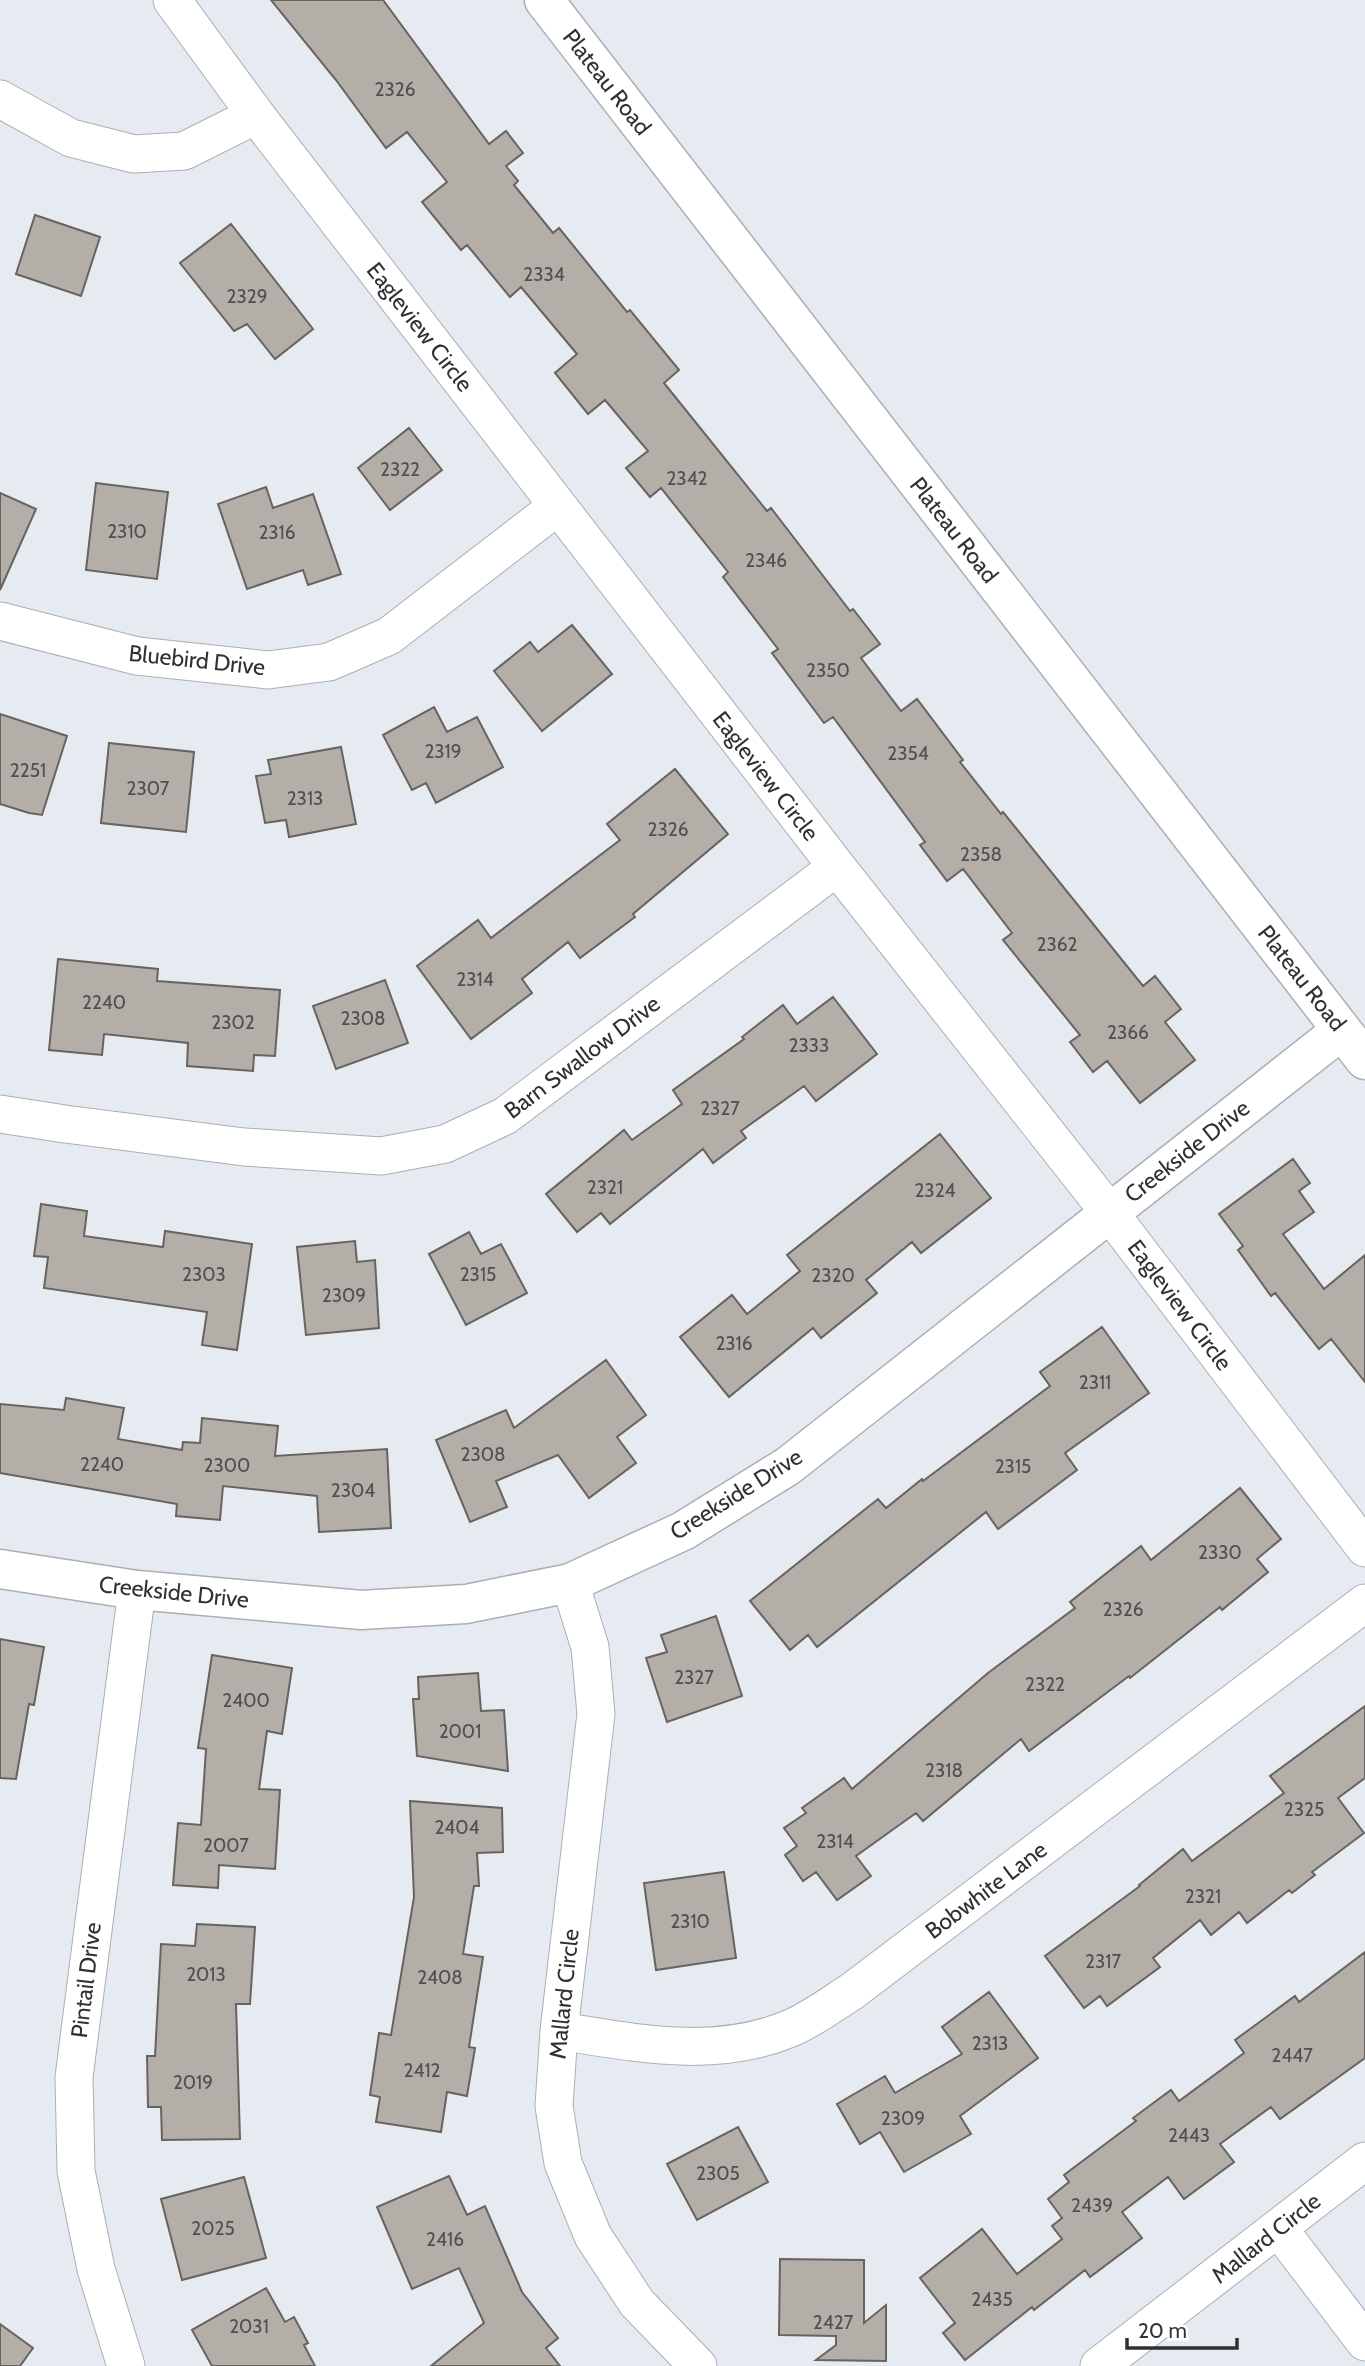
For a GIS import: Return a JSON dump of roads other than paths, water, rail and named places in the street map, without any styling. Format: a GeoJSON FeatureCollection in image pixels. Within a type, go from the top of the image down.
{"type":"FeatureCollection","features":[{"type":"Feature","properties":{"kind":"street","name":"Eagleview Circle"},"geometry":{"type":"LineString","coordinates":[[172,0],[256,115],[837,867],[1109,1212],[1365,1548]]}},
{"type":"Feature","properties":{"kind":"street","name":"Plateau Road"},"geometry":{"type":"LineString","coordinates":[[544,0],[1365,1060]]}},
{"type":"Feature","properties":{"kind":"street"},"geometry":{"type":"LineString","coordinates":[[0,99],[71,138],[134,154],[184,151],[256,115]]}},
{"type":"Feature","properties":{"kind":"street","name":"Bluebird Drive"},"geometry":{"type":"LineString","coordinates":[[0,621],[137,656],[268,670],[329,662],[389,636],[558,506]]}},
{"type":"Feature","properties":{"kind":"street","name":"Barn Swallow Drive"},"geometry":{"type":"LineString","coordinates":[[0,1114],[65,1125],[244,1147],[312,1152],[381,1156],[445,1144],[505,1116],[837,867]]}},
{"type":"Feature","properties":{"kind":"street","name":"Creekside Drive"},"geometry":{"type":"LineString","coordinates":[[0,1569],[137,1590],[361,1610],[466,1604],[570,1583],[682,1531],[788,1466],[1342,1030]]}},
{"type":"Feature","properties":{"kind":"street","name":"Mallard Circle"},"geometry":{"type":"LineString","coordinates":[[570,1583],[590,1647],[596,1714],[559,2031],[554,2106],[561,2152],[593,2236],[637,2303],[698,2366]]}},
{"type":"Feature","properties":{"kind":"street","name":"Pintail Drive"},"geometry":{"type":"LineString","coordinates":[[126,2366],[96,2270],[76,2171],[74,2077],[137,1590]]}},
{"type":"Feature","properties":{"kind":"street","name":"Bobwhite Lane"},"geometry":{"type":"LineString","coordinates":[[559,2031],[659,2046],[733,2046],[792,2028],[851,1992],[1365,1603]]}},
{"type":"Feature","properties":{"kind":"street","name":"Mallard Circle"},"geometry":{"type":"LineString","coordinates":[[1099,2366],[1365,2161]]}},
{"type":"Feature","properties":{"kind":"street"},"geometry":{"type":"LineString","coordinates":[[1279,2229],[1365,2342]]}}]}
